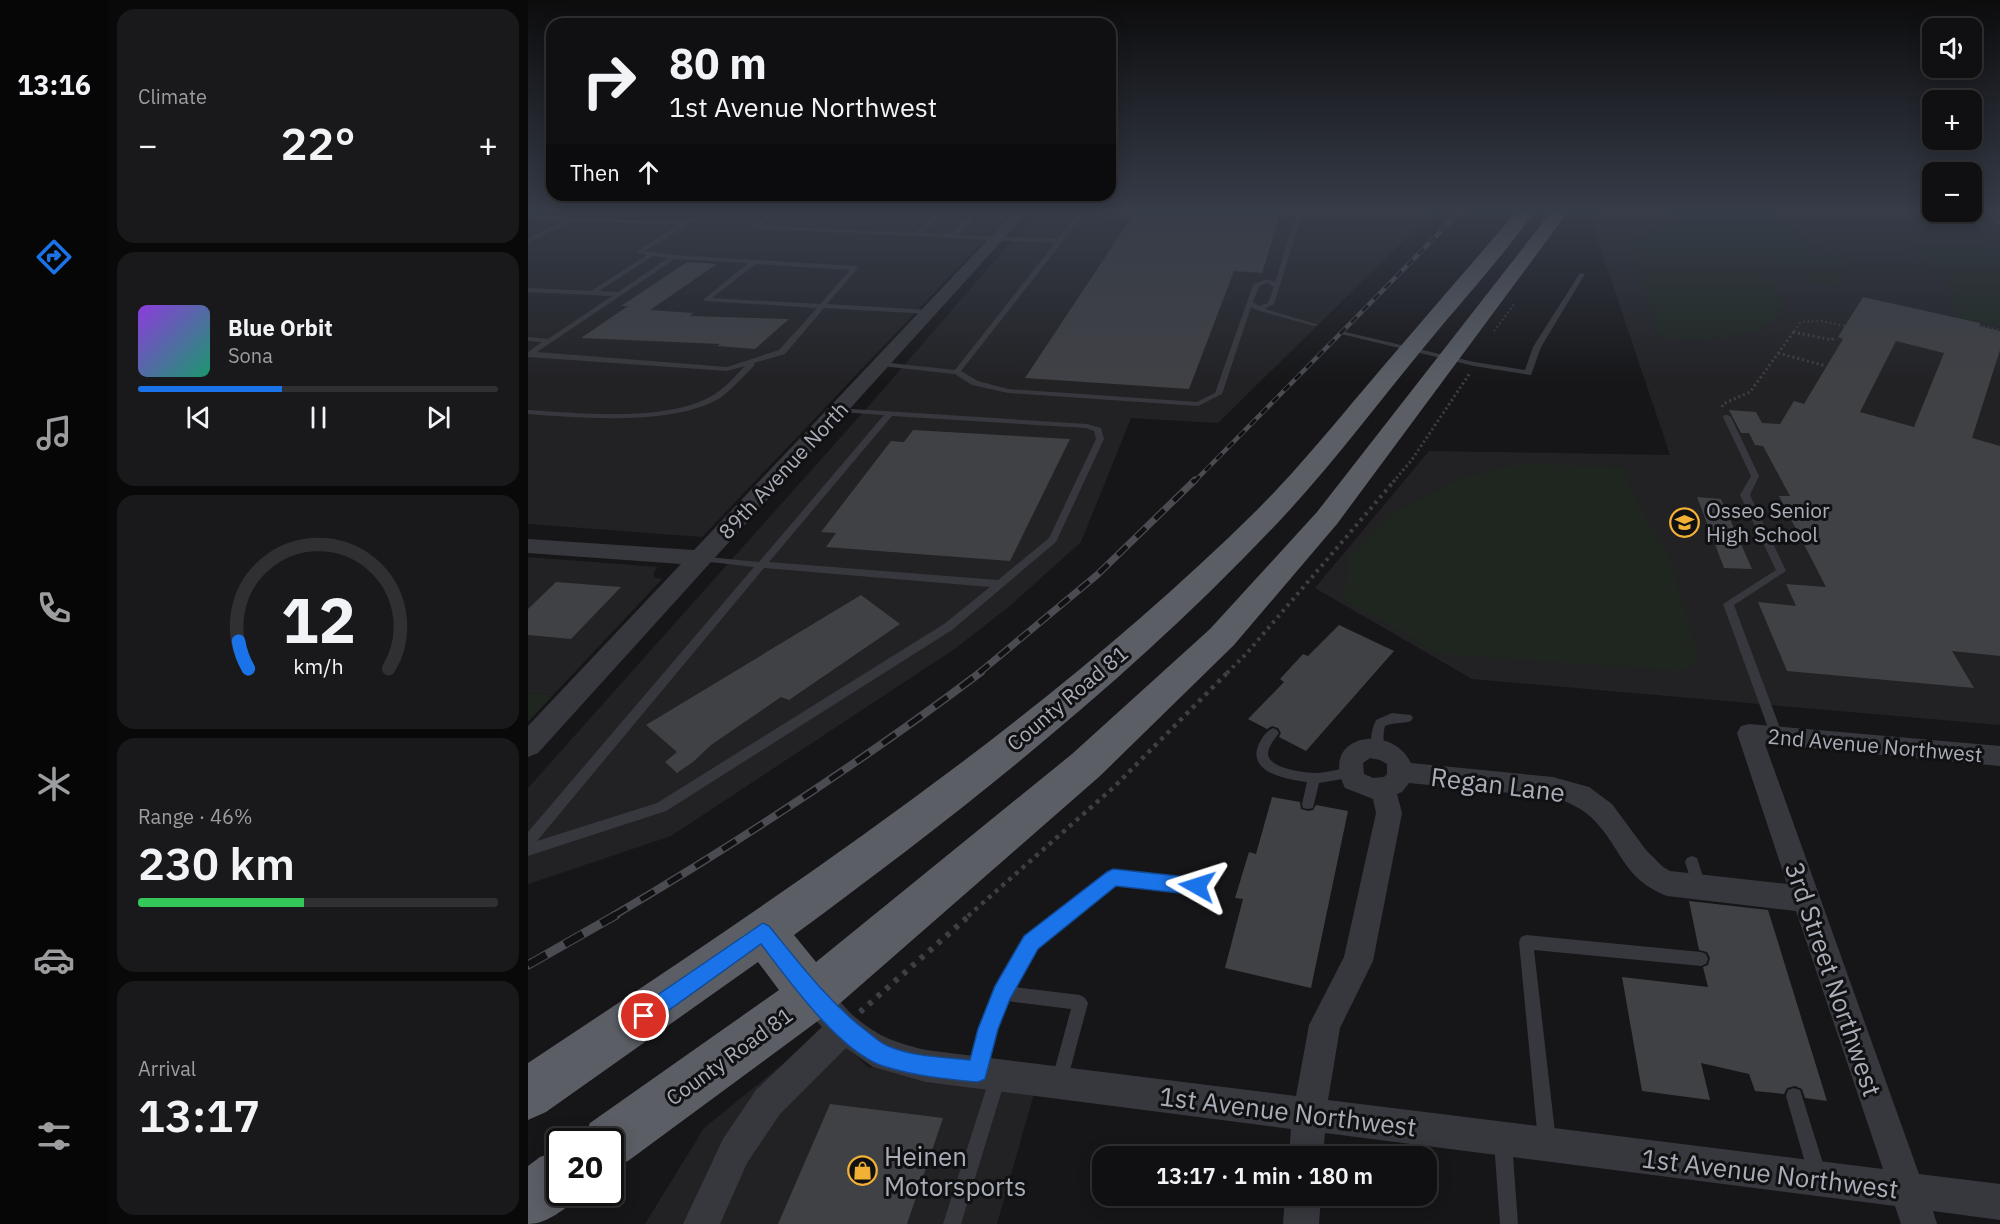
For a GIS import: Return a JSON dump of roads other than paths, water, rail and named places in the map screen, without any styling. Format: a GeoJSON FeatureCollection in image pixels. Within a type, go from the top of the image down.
{"type":"FeatureCollection","features":[{"type":"Feature","properties":{"kind":"highway","name":"County Road 81"},"geometry":{"type":"LineString","coordinates":[[528,1094],[663,1003],[952,793],[1106,668],[1266,518],[1477,269]]}},
{"type":"Feature","properties":{"kind":"highway","name":"County Road 81"},"geometry":{"type":"LineString","coordinates":[[624,1133],[829,1011],[1222,637],[1327,518],[1517,269]]}},
{"type":"Feature","properties":{"kind":"highway"},"geometry":{"type":"LineString","coordinates":[[763,932],[829,1011]]}},
{"type":"Feature","properties":{"kind":"highway"},"geometry":{"type":"LineString","coordinates":[[528,1109],[663,1003]]}},
{"type":"Feature","properties":{"kind":"highway"},"geometry":{"type":"LineString","coordinates":[[528,1200],[546,1187]]}},
{"type":"Feature","properties":{"kind":"street","name":"89th Avenue North"},"geometry":{"type":"LineString","coordinates":[[536,736],[968,269]]}},
{"type":"Feature","properties":{"kind":"street"},"geometry":{"type":"LineString","coordinates":[[528,546],[701,558]]}},
{"type":"Feature","properties":{"kind":"street","name":"2nd Avenue Northwest"},"geometry":{"type":"LineString","coordinates":[[1763,735],[2000,756]]}},
{"type":"Feature","properties":{"kind":"street","name":"3rd Street Northwest"},"geometry":{"type":"LineString","coordinates":[[1763,735],[1806,898],[1919,1224]]}},
{"type":"Feature","properties":{"kind":"street"},"geometry":{"type":"LineString","coordinates":[[1350,772],[1349,764],[1352,757],[1368,748],[1378,748]]}},
{"type":"Feature","properties":{"kind":"street","name":"Regan Lane"},"geometry":{"type":"LineString","coordinates":[[1378,748],[1396,757],[1392,781]]}},
{"type":"Feature","properties":{"kind":"street","name":"Regan Lane"},"geometry":{"type":"LineString","coordinates":[[1350,772],[1354,781],[1362,786],[1392,781],[1553,787],[1580,795],[1603,812],[1636,858],[1653,876],[1666,883],[1696,874],[1806,898]]}},
{"type":"Feature","properties":{"kind":"street"},"geometry":{"type":"LineString","coordinates":[[1307,1146],[1309,1114],[1325,1025],[1358,961],[1389,813],[1392,781]]}},
{"type":"Feature","properties":{"kind":"street","name":"1st Avenue Northwest"},"geometry":{"type":"LineString","coordinates":[[829,1011],[884,1056],[926,1066],[1059,1081],[2000,1202]]}},
{"type":"Feature","properties":{"kind":"street"},"geometry":{"type":"LineString","coordinates":[[701,1224],[735,1151],[829,1011]]}},
{"type":"Feature","properties":{"kind":"street"},"geometry":{"type":"LineString","coordinates":[[1301,1224],[1303,1206]]}},
{"type":"Feature","properties":{"kind":"lane"},"geometry":{"type":"LineString","coordinates":[[591,293],[628,269]]}},
{"type":"Feature","properties":{"kind":"lane"},"geometry":{"type":"LineString","coordinates":[[529,354],[656,269]]}},
{"type":"Feature","properties":{"kind":"lane"},"geometry":{"type":"LineString","coordinates":[[745,269],[706,300],[929,312]]}},
{"type":"Feature","properties":{"kind":"lane"},"geometry":{"type":"LineString","coordinates":[[529,354],[727,369],[782,352],[854,269]]}},
{"type":"Feature","properties":{"kind":"lane"},"geometry":{"type":"LineString","coordinates":[[957,372],[1037,269]]}},
{"type":"Feature","properties":{"kind":"lane"},"geometry":{"type":"LineString","coordinates":[[1259,309],[1272,304],[1282,269]]}},
{"type":"Feature","properties":{"kind":"lane"},"geometry":{"type":"LineString","coordinates":[[1341,333],[1474,364],[1528,373],[1537,347],[1582,274]]}},
{"type":"Feature","properties":{"kind":"lane"},"geometry":{"type":"LineString","coordinates":[[881,364],[957,372],[975,383],[1008,391],[1198,404],[1218,394],[1256,285],[1267,281],[1277,286]]}},
{"type":"Feature","properties":{"kind":"lane"},"geometry":{"type":"LineString","coordinates":[[528,290],[618,294]]}},
{"type":"Feature","properties":{"kind":"lane"},"geometry":{"type":"LineString","coordinates":[[1249,303],[1259,309],[1316,325]]}},
{"type":"Feature","properties":{"kind":"lane"},"geometry":{"type":"LineString","coordinates":[[528,339],[549,341]]}},
{"type":"Feature","properties":{"kind":"lane"},"geometry":{"type":"LineString","coordinates":[[528,412],[625,415],[693,406],[717,397],[753,361]]}},
{"type":"Feature","properties":{"kind":"lane"},"geometry":{"type":"LineString","coordinates":[[528,850],[662,807],[948,627],[1053,540],[1100,439],[1098,430],[1087,426],[839,410]]}},
{"type":"Feature","properties":{"kind":"lane"},"geometry":{"type":"LineString","coordinates":[[528,842],[890,413]]}},
{"type":"Feature","properties":{"kind":"lane"},"geometry":{"type":"LineString","coordinates":[[1727,417],[1755,476],[1745,495],[1781,571],[1728,604],[1763,735]]}},
{"type":"Feature","properties":{"kind":"lane"},"geometry":{"type":"LineString","coordinates":[[701,558],[761,566],[1000,584]]}},
{"type":"Feature","properties":{"kind":"lane"},"geometry":{"type":"LineString","coordinates":[[1378,748],[1376,735],[1380,723],[1392,718],[1407,718]]}},
{"type":"Feature","properties":{"kind":"lane"},"geometry":{"type":"LineString","coordinates":[[1273,733],[1264,743],[1262,754],[1265,764],[1274,770],[1314,778],[1350,772]]}},
{"type":"Feature","properties":{"kind":"lane"},"geometry":{"type":"LineString","coordinates":[[1308,804],[1314,778]]}},
{"type":"Feature","properties":{"kind":"lane"},"geometry":{"type":"LineString","coordinates":[[952,1224],[988,1073],[988,1029],[1002,993],[1031,942],[1113,878],[1197,886]]}},
{"type":"Feature","properties":{"kind":"lane"},"geometry":{"type":"LineString","coordinates":[[1547,1144],[1526,942],[1701,959]]}},
{"type":"Feature","properties":{"kind":"lane"},"geometry":{"type":"LineString","coordinates":[[1002,993],[1080,1003],[1059,1081]]}},
{"type":"Feature","properties":{"kind":"lane"},"geometry":{"type":"LineString","coordinates":[[1794,1096],[1819,1179]]}},
{"type":"Feature","properties":{"kind":"lane"},"geometry":{"type":"LineString","coordinates":[[1502,1138],[1509,1224]]}},
{"type":"Feature","properties":{"kind":"railway"},"geometry":{"type":"LineString","coordinates":[[1194,482],[1404,269]]}},
{"type":"Feature","properties":{"kind":"railway"},"geometry":{"type":"LineString","coordinates":[[979,673],[1097,575],[1195,480]]}},
{"type":"Feature","properties":{"kind":"railway"},"geometry":{"type":"LineString","coordinates":[[613,916],[800,799],[892,737],[981,672]]}},
{"type":"Feature","properties":{"kind":"railway"},"geometry":{"type":"LineString","coordinates":[[528,965],[616,915]]}},
{"type":"Feature","properties":{"kind":"place","name":"Osseo Senior High School"},"geometry":{"type":"Point","coordinates":[1685,522]}},
{"type":"Feature","properties":{"kind":"place","name":"Heinen Motorsports"},"geometry":{"type":"Point","coordinates":[863,1171]}}]}
